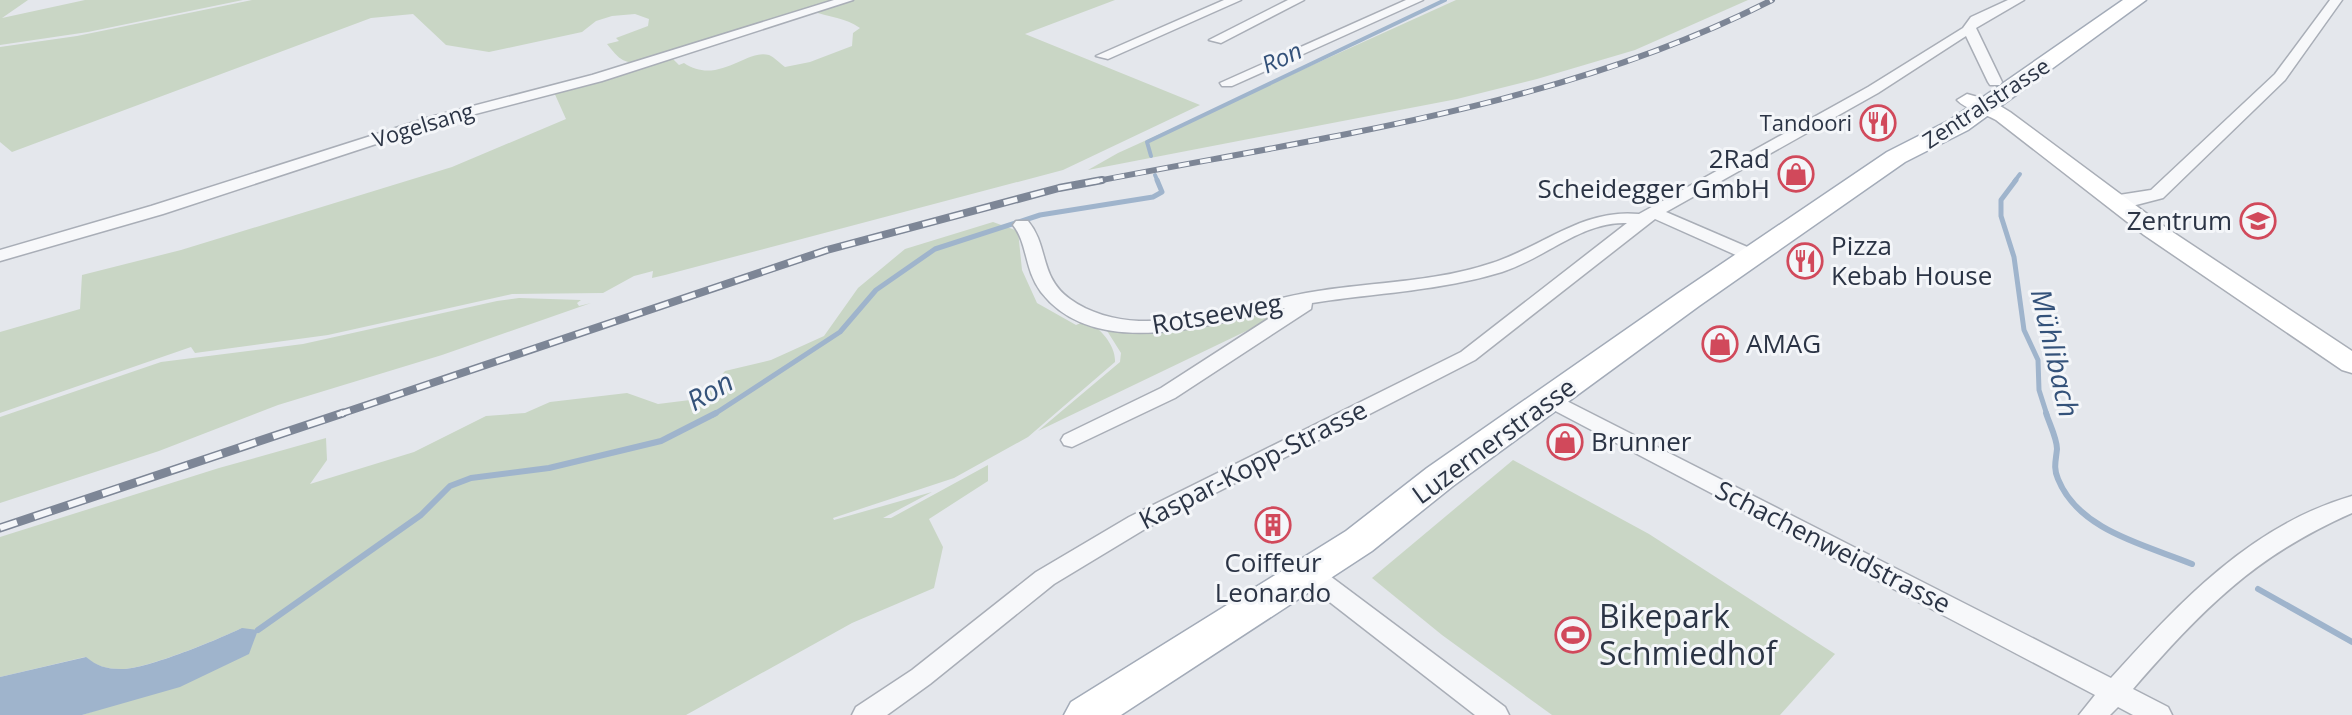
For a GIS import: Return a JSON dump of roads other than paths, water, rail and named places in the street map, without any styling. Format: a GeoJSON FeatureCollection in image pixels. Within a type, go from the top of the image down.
{"type":"FeatureCollection","features":[{"type":"Feature","properties":{"kind":"main road","name":"Zentralstrasse"},"geometry":{"type":"LineString","coordinates":[[1896,157],[1959,125],[1995,82],[2114,0]]}},
{"type":"Feature","properties":{"kind":"main road","name":"Zentralstrasse"},"geometry":{"type":"LineString","coordinates":[[1896,157],[1916,138],[2136,0]]}},
{"type":"Feature","properties":{"kind":"main road"},"geometry":{"type":"LineString","coordinates":[[1976,102],[2025,134],[2112,201],[2352,364]]}},
{"type":"Feature","properties":{"kind":"main road"},"geometry":{"type":"LineString","coordinates":[[1959,125],[1984,124],[2025,134]]}},
{"type":"Feature","properties":{"kind":"main road","name":"Luzernerstrasse"},"geometry":{"type":"LineString","coordinates":[[1086,715],[1359,541],[1440,477],[1896,157]]}},
{"type":"Feature","properties":{"kind":"street","name":"Vogelsang"},"geometry":{"type":"LineString","coordinates":[[0,256],[157,210],[432,121],[597,78],[847,0]]}},
{"type":"Feature","properties":{"kind":"street"},"geometry":{"type":"LineString","coordinates":[[1103,56],[1235,0]]}},
{"type":"Feature","properties":{"kind":"street"},"geometry":{"type":"LineString","coordinates":[[1216,40],[1298,0]]}},
{"type":"Feature","properties":{"kind":"street"},"geometry":{"type":"LineString","coordinates":[[1227,83],[1417,0]]}},
{"type":"Feature","properties":{"kind":"street","name":"Kaspar-Kopp-Strasse"},"geometry":{"type":"LineString","coordinates":[[866,715],[921,677],[1058,570],[1137,523],[1468,356],[1648,216],[1873,90],[2018,0]]}},
{"type":"Feature","properties":{"kind":"street"},"geometry":{"type":"LineString","coordinates":[[2112,201],[2136,200],[2157,194],[2280,77],[2336,0]]}},
{"type":"Feature","properties":{"kind":"street"},"geometry":{"type":"LineString","coordinates":[[1972,27],[1995,82]]}},
{"type":"Feature","properties":{"kind":"street","name":"Rotseeweg"},"geometry":{"type":"LineString","coordinates":[[1022,225],[1030,236],[1036,268],[1051,291],[1079,312],[1137,327],[1176,324],[1322,297],[1467,277],[1522,259],[1602,220],[1618,216],[1648,216],[1753,256]]}},
{"type":"Feature","properties":{"kind":"street","name":"Rotseeweg"},"geometry":{"type":"LineString","coordinates":[[1072,440],[1167,393],[1241,348],[1268,325],[1322,297]]}},
{"type":"Feature","properties":{"kind":"street","name":"Schachenweidstrasse"},"geometry":{"type":"LineString","coordinates":[[1551,400],[2158,715]]}},
{"type":"Feature","properties":{"kind":"street"},"geometry":{"type":"LineString","coordinates":[[2093,715],[2178,621],[2226,576],[2267,546],[2352,504]]}},
{"type":"Feature","properties":{"kind":"street"},"geometry":{"type":"LineString","coordinates":[[1309,573],[1495,715]]}},
{"type":"Feature","properties":{"kind":"water"},"geometry":{"type":"Polygon","coordinates":[[[242,628],[258,630],[249,654],[180,687],[82,715],[0,715],[0,677],[86,657],[106,668],[147,665],[242,628]]]}},
{"type":"Feature","properties":{"kind":"waterway","name":"Ron"},"geometry":{"type":"LineString","coordinates":[[1151,156],[1147,142],[1445,0]]}},
{"type":"Feature","properties":{"kind":"waterway","name":"Mühlibach"},"geometry":{"type":"LineString","coordinates":[[2014,182],[2020,174]]}},
{"type":"Feature","properties":{"kind":"waterway","name":"Ron"},"geometry":{"type":"LineString","coordinates":[[1155,175],[1158,182]]}},
{"type":"Feature","properties":{"kind":"waterway","name":"Ron"},"geometry":{"type":"LineString","coordinates":[[713,415],[840,332],[876,290],[935,249],[1040,215],[1153,197],[1162,192],[1157,180]]}},
{"type":"Feature","properties":{"kind":"waterway","name":"Mühlibach"},"geometry":{"type":"LineString","coordinates":[[2016,180],[2001,200],[2001,216],[2014,257],[2024,330],[2038,360],[2039,390],[2047,415]]}},
{"type":"Feature","properties":{"kind":"waterway","name":"Ron"},"geometry":{"type":"LineString","coordinates":[[258,630],[421,515],[450,486],[471,478],[549,468],[661,441],[716,413]]}},
{"type":"Feature","properties":{"kind":"waterway","name":"Mühlibach"},"geometry":{"type":"LineString","coordinates":[[2046,413],[2057,445],[2056,475],[2081,512],[2116,534],[2192,564]]}},
{"type":"Feature","properties":{"kind":"waterway","name":"Mühlibach"},"geometry":{"type":"LineString","coordinates":[[2258,589],[2352,642]]}},
{"type":"Feature","properties":{"kind":"railway"},"geometry":{"type":"LineString","coordinates":[[1092,182],[1352,133],[1525,93],[1692,37],[1772,0]]}},
{"type":"Feature","properties":{"kind":"railway"},"geometry":{"type":"LineString","coordinates":[[337,415],[827,250],[1059,188],[1102,180]]}},
{"type":"Feature","properties":{"kind":"railway"},"geometry":{"type":"LineString","coordinates":[[0,528],[343,413]]}},
{"type":"Feature","properties":{"kind":"place","name":"Tandoori"},"geometry":{"type":"Point","coordinates":[1878,123]}},
{"type":"Feature","properties":{"kind":"place","name":"2Rad Scheidegger GmbH"},"geometry":{"type":"Point","coordinates":[1796,174]}},
{"type":"Feature","properties":{"kind":"place","name":"Zentrum"},"geometry":{"type":"Point","coordinates":[2258,221]}},
{"type":"Feature","properties":{"kind":"place","name":"Pizza Kebab House"},"geometry":{"type":"Point","coordinates":[1805,261]}},
{"type":"Feature","properties":{"kind":"place","name":"AMAG"},"geometry":{"type":"Point","coordinates":[1720,344]}},
{"type":"Feature","properties":{"kind":"place","name":"Brunner"},"geometry":{"type":"Point","coordinates":[1565,442]}},
{"type":"Feature","properties":{"kind":"place","name":"Coiffeur Leonardo"},"geometry":{"type":"Point","coordinates":[1273,525]}},
{"type":"Feature","properties":{"kind":"place","name":"Bikepark Schmiedhof"},"geometry":{"type":"Point","coordinates":[1573,635]}}]}
